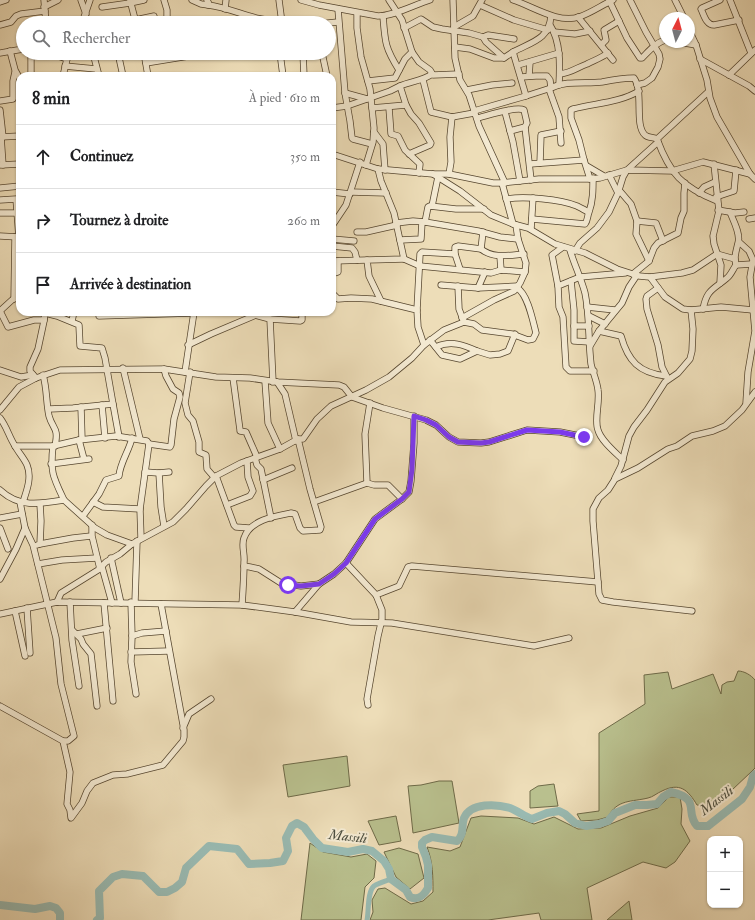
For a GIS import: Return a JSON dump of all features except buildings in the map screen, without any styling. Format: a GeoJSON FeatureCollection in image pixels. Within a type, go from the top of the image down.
{"type":"FeatureCollection","features":[{"type":"Feature","properties":{"kind":"street"},"geometry":{"type":"LineString","coordinates":[[0,2],[6,0]]}},
{"type":"Feature","properties":{"kind":"street"},"geometry":{"type":"LineString","coordinates":[[44,0],[46,16]]}},
{"type":"Feature","properties":{"kind":"street"},"geometry":{"type":"LineString","coordinates":[[0,24],[11,22],[16,16],[21,14],[45,9],[58,0]]}},
{"type":"Feature","properties":{"kind":"street"},"geometry":{"type":"LineString","coordinates":[[81,0],[83,16]]}},
{"type":"Feature","properties":{"kind":"street"},"geometry":{"type":"LineString","coordinates":[[85,16],[90,0]]}},
{"type":"Feature","properties":{"kind":"street"},"geometry":{"type":"LineString","coordinates":[[102,6],[111,3],[144,0]]}},
{"type":"Feature","properties":{"kind":"street"},"geometry":{"type":"LineString","coordinates":[[164,0],[167,16]]}},
{"type":"Feature","properties":{"kind":"street"},"geometry":{"type":"LineString","coordinates":[[193,0],[248,16]]}},
{"type":"Feature","properties":{"kind":"street"},"geometry":{"type":"LineString","coordinates":[[225,9],[226,0]]}},
{"type":"Feature","properties":{"kind":"street"},"geometry":{"type":"LineString","coordinates":[[279,0],[280,16]]}},
{"type":"Feature","properties":{"kind":"street"},"geometry":{"type":"LineString","coordinates":[[301,0],[357,13],[383,16],[396,12],[417,2],[430,0]]}},
{"type":"Feature","properties":{"kind":"street"},"geometry":{"type":"LineString","coordinates":[[389,0],[402,20],[412,52],[419,62],[430,70],[432,74]]}},
{"type":"Feature","properties":{"kind":"street"},"geometry":{"type":"LineString","coordinates":[[57,602],[61,593],[101,568],[111,558],[120,554],[136,541],[173,522],[215,476],[256,457],[280,449],[297,440],[303,439],[316,419],[331,406],[352,397],[389,377],[412,358],[424,345],[444,330],[518,287],[525,272],[526,263],[524,254],[506,199],[503,183],[475,114],[467,90],[461,83],[458,74],[455,58],[453,0]]}},
{"type":"Feature","properties":{"kind":"street"},"geometry":{"type":"LineString","coordinates":[[513,0],[551,16],[568,18],[578,17],[610,1],[627,38],[640,58],[642,58],[659,42]]}},
{"type":"Feature","properties":{"kind":"street"},"geometry":{"type":"LineString","coordinates":[[630,0],[660,56],[658,67],[651,80],[637,85]]}},
{"type":"Feature","properties":{"kind":"street"},"geometry":{"type":"LineString","coordinates":[[675,0],[681,12]]}},
{"type":"Feature","properties":{"kind":"street"},"geometry":{"type":"LineString","coordinates":[[720,0],[702,8],[708,23],[714,25],[739,20]]}},
{"type":"Feature","properties":{"kind":"street"},"geometry":{"type":"LineString","coordinates":[[729,75],[753,52],[730,0]]}},
{"type":"Feature","properties":{"kind":"street"},"geometry":{"type":"LineString","coordinates":[[130,2],[134,16]]}},
{"type":"Feature","properties":{"kind":"street"},"geometry":{"type":"LineString","coordinates":[[454,29],[471,18],[481,2],[514,20],[576,34],[590,31]]}},
{"type":"Feature","properties":{"kind":"street"},"geometry":{"type":"LineString","coordinates":[[338,9],[345,93],[353,139],[372,144]]}},
{"type":"Feature","properties":{"kind":"street"},"geometry":{"type":"LineString","coordinates":[[357,13],[357,28],[361,57],[368,81],[368,98],[372,108],[374,132],[366,165]]}},
{"type":"Feature","properties":{"kind":"street"},"geometry":{"type":"LineString","coordinates":[[383,16],[385,39],[388,51],[399,70]]}},
{"type":"Feature","properties":{"kind":"street"},"geometry":{"type":"LineString","coordinates":[[551,16],[551,29],[559,53],[559,85]]}},
{"type":"Feature","properties":{"kind":"street"},"geometry":{"type":"LineString","coordinates":[[578,17],[602,44],[613,60]]}},
{"type":"Feature","properties":{"kind":"street"},"geometry":{"type":"LineString","coordinates":[[404,28],[420,19],[438,29],[454,29],[482,37],[489,36],[514,39]]}},
{"type":"Feature","properties":{"kind":"street"},"geometry":{"type":"LineString","coordinates":[[602,44],[606,40],[604,30],[619,21]]}},
{"type":"Feature","properties":{"kind":"street"},"geometry":{"type":"LineString","coordinates":[[455,47],[470,49],[490,58],[504,58],[542,37],[551,29]]}},
{"type":"Feature","properties":{"kind":"street"},"geometry":{"type":"LineString","coordinates":[[482,37],[504,58]]}},
{"type":"Feature","properties":{"kind":"street"},"geometry":{"type":"LineString","coordinates":[[696,45],[707,80],[708,92],[717,117],[750,174],[755,179]]}},
{"type":"Feature","properties":{"kind":"street"},"geometry":{"type":"LineString","coordinates":[[1,51],[16,50]]}},
{"type":"Feature","properties":{"kind":"street"},"geometry":{"type":"LineString","coordinates":[[0,101],[13,99],[13,81],[15,72],[10,51]]}},
{"type":"Feature","properties":{"kind":"street"},"geometry":{"type":"LineString","coordinates":[[368,81],[394,78],[397,76],[405,59],[412,52]]}},
{"type":"Feature","properties":{"kind":"street"},"geometry":{"type":"LineString","coordinates":[[513,52],[518,64],[526,96]]}},
{"type":"Feature","properties":{"kind":"street"},"geometry":{"type":"LineString","coordinates":[[518,64],[559,53]]}},
{"type":"Feature","properties":{"kind":"street"},"geometry":{"type":"LineString","coordinates":[[560,74],[573,71],[608,54]]}},
{"type":"Feature","properties":{"kind":"street"},"geometry":{"type":"LineString","coordinates":[[700,59],[755,91]]}},
{"type":"Feature","properties":{"kind":"street"},"geometry":{"type":"LineString","coordinates":[[31,60],[31,72]]}},
{"type":"Feature","properties":{"kind":"street"},"geometry":{"type":"LineString","coordinates":[[64,72],[67,60]]}},
{"type":"Feature","properties":{"kind":"street"},"geometry":{"type":"LineString","coordinates":[[94,60],[97,72]]}},
{"type":"Feature","properties":{"kind":"street"},"geometry":{"type":"LineString","coordinates":[[120,60],[122,72]]}},
{"type":"Feature","properties":{"kind":"street"},"geometry":{"type":"LineString","coordinates":[[145,60],[147,72]]}},
{"type":"Feature","properties":{"kind":"street"},"geometry":{"type":"LineString","coordinates":[[146,63],[162,60]]}},
{"type":"Feature","properties":{"kind":"street"},"geometry":{"type":"LineString","coordinates":[[281,60],[283,72]]}},
{"type":"Feature","properties":{"kind":"street"},"geometry":{"type":"LineString","coordinates":[[303,60],[304,72]]}},
{"type":"Feature","properties":{"kind":"street"},"geometry":{"type":"LineString","coordinates":[[324,60],[326,72]]}},
{"type":"Feature","properties":{"kind":"street"},"geometry":{"type":"LineString","coordinates":[[529,76],[530,62]]}},
{"type":"Feature","properties":{"kind":"street"},"geometry":{"type":"LineString","coordinates":[[65,66],[96,69]]}},
{"type":"Feature","properties":{"kind":"street"},"geometry":{"type":"LineString","coordinates":[[336,108],[348,106],[414,81],[423,80],[432,74],[458,74]]}},
{"type":"Feature","properties":{"kind":"street"},"geometry":{"type":"LineString","coordinates":[[521,77],[548,77],[559,117],[561,143]]}},
{"type":"Feature","properties":{"kind":"street"},"geometry":{"type":"LineString","coordinates":[[475,114],[559,85],[632,78],[635,80],[639,91],[639,113],[642,130],[646,136],[658,141],[663,156],[672,171],[685,183],[700,193],[717,199],[734,191],[736,170]]}},
{"type":"Feature","properties":{"kind":"street"},"geometry":{"type":"LineString","coordinates":[[423,80],[431,112],[452,117],[505,112],[518,108],[524,110],[527,123],[525,127],[531,180]]}},
{"type":"Feature","properties":{"kind":"street"},"geometry":{"type":"LineString","coordinates":[[467,90],[512,83]]}},
{"type":"Feature","properties":{"kind":"street"},"geometry":{"type":"LineString","coordinates":[[400,86],[406,106],[419,123],[431,144],[409,154]]}},
{"type":"Feature","properties":{"kind":"street"},"geometry":{"type":"LineString","coordinates":[[532,219],[583,225],[587,220],[592,196],[592,178],[586,166],[571,118],[572,109],[628,97],[639,91]]}},
{"type":"Feature","properties":{"kind":"street"},"geometry":{"type":"LineString","coordinates":[[573,250],[603,221],[619,192],[623,177],[628,170],[708,92]]}},
{"type":"Feature","properties":{"kind":"street"},"geometry":{"type":"LineString","coordinates":[[345,93],[368,98]]}},
{"type":"Feature","properties":{"kind":"street"},"geometry":{"type":"LineString","coordinates":[[372,108],[406,106]]}},
{"type":"Feature","properties":{"kind":"street"},"geometry":{"type":"LineString","coordinates":[[389,108],[391,134],[398,136],[403,147],[420,164],[419,173]]}},
{"type":"Feature","properties":{"kind":"street"},"geometry":{"type":"LineString","coordinates":[[0,110],[2,165],[16,164]]}},
{"type":"Feature","properties":{"kind":"street"},"geometry":{"type":"LineString","coordinates":[[505,112],[520,181]]}},
{"type":"Feature","properties":{"kind":"street"},"geometry":{"type":"LineString","coordinates":[[449,174],[452,117]]}},
{"type":"Feature","properties":{"kind":"street"},"geometry":{"type":"LineString","coordinates":[[510,131],[525,127]]}},
{"type":"Feature","properties":{"kind":"street"},"geometry":{"type":"LineString","coordinates":[[540,163],[541,135],[561,131]]}},
{"type":"Feature","properties":{"kind":"street"},"geometry":{"type":"LineString","coordinates":[[374,132],[383,144],[385,170]]}},
{"type":"Feature","properties":{"kind":"street"},"geometry":{"type":"LineString","coordinates":[[1,137],[16,136]]}},
{"type":"Feature","properties":{"kind":"street"},"geometry":{"type":"LineString","coordinates":[[336,155],[378,169],[436,176],[449,174],[483,182],[503,183],[531,180],[592,178],[628,170],[672,171],[701,162],[750,174]]}},
{"type":"Feature","properties":{"kind":"street"},"geometry":{"type":"LineString","coordinates":[[530,164],[584,160]]}},
{"type":"Feature","properties":{"kind":"street"},"geometry":{"type":"LineString","coordinates":[[336,216],[346,205],[360,162]]}},
{"type":"Feature","properties":{"kind":"street"},"geometry":{"type":"LineString","coordinates":[[714,164],[718,210],[714,244],[721,265],[720,283]]}},
{"type":"Feature","properties":{"kind":"street"},"geometry":{"type":"LineString","coordinates":[[586,166],[607,175],[619,192],[629,201],[637,221],[636,234],[649,261]]}},
{"type":"Feature","properties":{"kind":"street"},"geometry":{"type":"LineString","coordinates":[[378,169],[394,212],[404,260]]}},
{"type":"Feature","properties":{"kind":"street"},"geometry":{"type":"LineString","coordinates":[[432,206],[436,176]]}},
{"type":"Feature","properties":{"kind":"street"},"geometry":{"type":"LineString","coordinates":[[436,176],[460,191],[491,215],[514,225],[531,229],[549,241],[584,253],[633,274],[650,277],[682,273],[693,270],[717,254]]}},
{"type":"Feature","properties":{"kind":"street"},"geometry":{"type":"LineString","coordinates":[[700,193],[704,187],[715,182]]}},
{"type":"Feature","properties":{"kind":"street"},"geometry":{"type":"LineString","coordinates":[[590,344],[623,300],[633,274],[649,261],[654,248],[658,243],[678,233],[680,220],[684,211],[685,183]]}},
{"type":"Feature","properties":{"kind":"street"},"geometry":{"type":"LineString","coordinates":[[0,188],[16,186]]}},
{"type":"Feature","properties":{"kind":"street"},"geometry":{"type":"LineString","coordinates":[[336,192],[386,193]]}},
{"type":"Feature","properties":{"kind":"street"},"geometry":{"type":"LineString","coordinates":[[506,199],[515,197],[533,198],[570,204],[588,212]]}},
{"type":"Feature","properties":{"kind":"street"},"geometry":{"type":"LineString","coordinates":[[531,229],[533,198]]}},
{"type":"Feature","properties":{"kind":"street"},"geometry":{"type":"LineString","coordinates":[[0,200],[16,199]]}},
{"type":"Feature","properties":{"kind":"street"},"geometry":{"type":"LineString","coordinates":[[400,240],[421,239],[423,222],[428,207],[484,209]]}},
{"type":"Feature","properties":{"kind":"street"},"geometry":{"type":"LineString","coordinates":[[718,210],[744,212]]}},
{"type":"Feature","properties":{"kind":"street"},"geometry":{"type":"LineString","coordinates":[[704,309],[707,295],[728,277],[735,262],[736,249],[739,242],[737,231],[730,212]]}},
{"type":"Feature","properties":{"kind":"street"},"geometry":{"type":"LineString","coordinates":[[0,213],[16,213]]}},
{"type":"Feature","properties":{"kind":"street"},"geometry":{"type":"LineString","coordinates":[[749,219],[755,218]]}},
{"type":"Feature","properties":{"kind":"street"},"geometry":{"type":"LineString","coordinates":[[357,232],[366,232],[413,221],[518,239]]}},
{"type":"Feature","properties":{"kind":"street"},"geometry":{"type":"LineString","coordinates":[[637,221],[656,223],[663,241]]}},
{"type":"Feature","properties":{"kind":"street"},"geometry":{"type":"LineString","coordinates":[[481,249],[483,232]]}},
{"type":"Feature","properties":{"kind":"street"},"geometry":{"type":"LineString","coordinates":[[0,236],[16,237]]}},
{"type":"Feature","properties":{"kind":"street"},"geometry":{"type":"LineString","coordinates":[[336,239],[354,241]]}},
{"type":"Feature","properties":{"kind":"street"},"geometry":{"type":"LineString","coordinates":[[739,242],[749,251],[753,261],[750,277],[754,311],[754,338],[748,372],[746,404]]}},
{"type":"Feature","properties":{"kind":"street"},"geometry":{"type":"LineString","coordinates":[[336,246],[352,248],[356,253],[357,260]]}},
{"type":"Feature","properties":{"kind":"street"},"geometry":{"type":"LineString","coordinates":[[460,269],[454,254],[455,247],[458,246],[481,249],[491,254],[500,256],[524,254]]}},
{"type":"Feature","properties":{"kind":"street"},"geometry":{"type":"LineString","coordinates":[[563,247],[552,255],[558,286],[560,307],[563,317],[566,367],[570,371],[594,371]]}},
{"type":"Feature","properties":{"kind":"street"},"geometry":{"type":"LineString","coordinates":[[573,250],[585,292],[589,316],[591,365],[599,392],[599,405],[596,423],[597,429],[605,442],[623,460]]}},
{"type":"Feature","properties":{"kind":"street"},"geometry":{"type":"LineString","coordinates":[[424,345],[418,327],[417,310],[422,252],[454,254]]}},
{"type":"Feature","properties":{"kind":"street"},"geometry":{"type":"LineString","coordinates":[[717,254],[735,262],[753,261]]}},
{"type":"Feature","properties":{"kind":"street"},"geometry":{"type":"LineString","coordinates":[[500,256],[501,270]]}},
{"type":"Feature","properties":{"kind":"street"},"geometry":{"type":"LineString","coordinates":[[336,261],[399,258],[420,266],[493,273],[501,270],[525,272]]}},
{"type":"Feature","properties":{"kind":"street"},"geometry":{"type":"LineString","coordinates":[[367,260],[369,276],[381,301]]}},
{"type":"Feature","properties":{"kind":"street"},"geometry":{"type":"LineString","coordinates":[[16,268],[14,299],[0,311],[8,327],[43,316]]}},
{"type":"Feature","properties":{"kind":"street"},"geometry":{"type":"LineString","coordinates":[[478,288],[485,272]]}},
{"type":"Feature","properties":{"kind":"street"},"geometry":{"type":"LineString","coordinates":[[558,286],[580,277],[633,274]]}},
{"type":"Feature","properties":{"kind":"street"},"geometry":{"type":"LineString","coordinates":[[650,277],[665,298],[683,309],[691,310],[731,307],[754,311]]}},
{"type":"Feature","properties":{"kind":"street"},"geometry":{"type":"LineString","coordinates":[[571,280],[574,297],[574,342],[590,344]]}},
{"type":"Feature","properties":{"kind":"street"},"geometry":{"type":"LineString","coordinates":[[441,285],[478,288],[518,287]]}},
{"type":"Feature","properties":{"kind":"street"},"geometry":{"type":"LineString","coordinates":[[458,286],[459,309],[463,320]]}},
{"type":"Feature","properties":{"kind":"street"},"geometry":{"type":"LineString","coordinates":[[463,320],[476,324],[482,330],[514,334],[529,340],[533,338],[536,333],[523,294],[518,287]]}},
{"type":"Feature","properties":{"kind":"street"},"geometry":{"type":"LineString","coordinates":[[658,288],[650,293],[646,299],[648,313],[658,345],[662,367],[667,378]]}},
{"type":"Feature","properties":{"kind":"street"},"geometry":{"type":"LineString","coordinates":[[336,297],[381,301],[417,310]]}},
{"type":"Feature","properties":{"kind":"street"},"geometry":{"type":"LineString","coordinates":[[587,307],[615,310]]}},
{"type":"Feature","properties":{"kind":"street"},"geometry":{"type":"LineString","coordinates":[[691,310],[693,324],[692,354],[680,370],[667,378],[647,410],[632,429],[623,460],[615,478],[608,490],[598,498],[593,509],[593,521],[599,594],[602,600],[692,610]]}},
{"type":"Feature","properties":{"kind":"street"},"geometry":{"type":"LineString","coordinates":[[34,376],[30,370],[30,366],[38,349],[45,316]]}},
{"type":"Feature","properties":{"kind":"street"},"geometry":{"type":"LineString","coordinates":[[57,316],[72,321],[80,326],[79,346],[102,348],[119,437]]}},
{"type":"Feature","properties":{"kind":"street"},"geometry":{"type":"LineString","coordinates":[[72,321],[73,316]]}},
{"type":"Feature","properties":{"kind":"street"},"geometry":{"type":"LineString","coordinates":[[193,316],[188,345],[186,409],[193,421],[194,429],[199,442],[199,452],[206,455],[207,469],[215,476],[235,527],[249,528]]}},
{"type":"Feature","properties":{"kind":"street"},"geometry":{"type":"LineString","coordinates":[[188,345],[250,316]]}},
{"type":"Feature","properties":{"kind":"street"},"geometry":{"type":"LineString","coordinates":[[256,316],[270,319],[301,321],[302,316]]}},
{"type":"Feature","properties":{"kind":"street"},"geometry":{"type":"LineString","coordinates":[[589,316],[605,324]]}},
{"type":"Feature","properties":{"kind":"street"},"geometry":{"type":"LineString","coordinates":[[242,605],[244,538],[249,528],[254,524],[271,518],[293,513],[295,514],[300,528],[303,531],[320,530],[321,527],[285,394],[275,382],[270,319]]}},
{"type":"Feature","properties":{"kind":"street"},"geometry":{"type":"LineString","coordinates":[[574,326],[589,326]]}},
{"type":"Feature","properties":{"kind":"street"},"geometry":{"type":"LineString","coordinates":[[600,331],[621,336],[627,353],[641,369],[667,378]]}},
{"type":"Feature","properties":{"kind":"street"},"geometry":{"type":"LineString","coordinates":[[436,347],[457,343],[486,354],[496,355],[506,352],[510,346],[514,334]]}},
{"type":"Feature","properties":{"kind":"street"},"geometry":{"type":"LineString","coordinates":[[430,340],[445,356],[460,359],[478,351]]}},
{"type":"Feature","properties":{"kind":"street"},"geometry":{"type":"LineString","coordinates":[[0,370],[21,377],[44,375],[60,370],[107,370],[123,368],[164,369],[275,382],[339,385],[344,387],[352,397],[426,420],[436,425],[449,437],[458,442],[489,442],[527,430],[560,432],[584,437]]}},
{"type":"Feature","properties":{"kind":"street"},"geometry":{"type":"LineString","coordinates":[[123,368],[140,439]]}},
{"type":"Feature","properties":{"kind":"street"},"geometry":{"type":"LineString","coordinates":[[15,446],[54,446],[80,439],[119,437],[140,439],[147,441],[149,444],[170,447],[174,419],[180,397],[179,393],[173,389],[164,369]]}},
{"type":"Feature","properties":{"kind":"street"},"geometry":{"type":"LineString","coordinates":[[44,375],[49,416],[56,430],[57,438],[51,464],[54,479],[64,500],[95,528],[107,535],[136,541]]}},
{"type":"Feature","properties":{"kind":"street"},"geometry":{"type":"LineString","coordinates":[[0,410],[19,387],[34,376]]}},
{"type":"Feature","properties":{"kind":"street"},"geometry":{"type":"LineString","coordinates":[[233,378],[240,432],[246,432],[256,457],[257,465],[261,469],[271,518]]}},
{"type":"Feature","properties":{"kind":"street"},"geometry":{"type":"LineString","coordinates":[[265,381],[268,423],[280,449]]}},
{"type":"Feature","properties":{"kind":"street"},"geometry":{"type":"LineString","coordinates":[[615,478],[638,468],[692,436],[718,430],[725,426],[737,415],[755,392]]}},
{"type":"Feature","properties":{"kind":"street"},"geometry":{"type":"LineString","coordinates":[[367,483],[365,434],[370,403]]}},
{"type":"Feature","properties":{"kind":"street"},"geometry":{"type":"LineString","coordinates":[[49,409],[112,404]]}},
{"type":"Feature","properties":{"kind":"street"},"geometry":{"type":"LineString","coordinates":[[102,405],[105,438]]}},
{"type":"Feature","properties":{"kind":"street"},"geometry":{"type":"LineString","coordinates":[[51,464],[86,459],[80,439],[81,407]]}},
{"type":"Feature","properties":{"kind":"street"},"geometry":{"type":"LineString","coordinates":[[295,612],[319,584],[334,574],[346,563],[375,519],[409,492],[414,443],[414,416]]}},
{"type":"Feature","properties":{"kind":"street"},"geometry":{"type":"LineString","coordinates":[[0,418],[27,465],[29,475],[28,484],[22,502],[22,514],[25,528],[33,545],[48,603],[56,638],[61,684],[74,736],[68,741],[63,741],[0,706]]}},
{"type":"Feature","properties":{"kind":"street"},"geometry":{"type":"LineString","coordinates":[[83,516],[99,494],[106,480],[119,476],[119,470],[129,449],[132,438]]}},
{"type":"Feature","properties":{"kind":"street"},"geometry":{"type":"LineString","coordinates":[[136,694],[131,652],[136,541],[149,444]]}},
{"type":"Feature","properties":{"kind":"street"},"geometry":{"type":"LineString","coordinates":[[227,505],[250,496],[253,491],[248,477],[247,461]]}},
{"type":"Feature","properties":{"kind":"street"},"geometry":{"type":"LineString","coordinates":[[263,480],[292,468]]}},
{"type":"Feature","properties":{"kind":"street"},"geometry":{"type":"LineString","coordinates":[[145,472],[169,472]]}},
{"type":"Feature","properties":{"kind":"street"},"geometry":{"type":"LineString","coordinates":[[160,473],[161,507],[164,526]]}},
{"type":"Feature","properties":{"kind":"street"},"geometry":{"type":"LineString","coordinates":[[314,502],[367,483],[374,485],[388,485],[402,499]]}},
{"type":"Feature","properties":{"kind":"street"},"geometry":{"type":"LineString","coordinates":[[0,490],[11,499],[22,502],[40,504],[64,500]]}},
{"type":"Feature","properties":{"kind":"street"},"geometry":{"type":"LineString","coordinates":[[93,502],[103,507],[140,509]]}},
{"type":"Feature","properties":{"kind":"street"},"geometry":{"type":"LineString","coordinates":[[40,504],[40,544]]}},
{"type":"Feature","properties":{"kind":"street"},"geometry":{"type":"LineString","coordinates":[[0,518],[22,514]]}},
{"type":"Feature","properties":{"kind":"street"},"geometry":{"type":"LineString","coordinates":[[92,525],[92,536],[97,558],[112,603]]}},
{"type":"Feature","properties":{"kind":"street"},"geometry":{"type":"LineString","coordinates":[[0,528],[8,549]]}},
{"type":"Feature","properties":{"kind":"street"},"geometry":{"type":"LineString","coordinates":[[0,579],[3,568],[16,549],[25,528]]}},
{"type":"Feature","properties":{"kind":"street"},"geometry":{"type":"LineString","coordinates":[[33,545],[92,536]]}},
{"type":"Feature","properties":{"kind":"street"},"geometry":{"type":"LineString","coordinates":[[0,549],[16,549]]}},
{"type":"Feature","properties":{"kind":"street"},"geometry":{"type":"LineString","coordinates":[[38,564],[62,560],[97,558]]}},
{"type":"Feature","properties":{"kind":"street"},"geometry":{"type":"LineString","coordinates":[[111,558],[121,603]]}},
{"type":"Feature","properties":{"kind":"street"},"geometry":{"type":"LineString","coordinates":[[346,563],[376,595],[382,610],[367,699],[368,705]]}},
{"type":"Feature","properties":{"kind":"street"},"geometry":{"type":"LineString","coordinates":[[244,566],[259,569],[281,583],[288,585],[301,586],[319,584]]}},
{"type":"Feature","properties":{"kind":"street"},"geometry":{"type":"LineString","coordinates":[[376,595],[399,586],[406,570],[408,567],[412,566],[598,582]]}},
{"type":"Feature","properties":{"kind":"street"},"geometry":{"type":"LineString","coordinates":[[0,614],[57,602],[133,602],[161,604],[242,605],[295,612],[351,622],[381,622],[534,646],[569,638]]}},
{"type":"Feature","properties":{"kind":"street"},"geometry":{"type":"LineString","coordinates":[[70,602],[75,632],[91,654],[97,706]]}},
{"type":"Feature","properties":{"kind":"street"},"geometry":{"type":"LineString","coordinates":[[104,603],[113,701]]}},
{"type":"Feature","properties":{"kind":"street"},"geometry":{"type":"LineString","coordinates":[[63,741],[70,772],[67,804],[70,810],[71,818],[82,803],[92,783],[113,775],[127,774],[163,765],[183,741],[183,728],[161,604]]}},
{"type":"Feature","properties":{"kind":"street"},"geometry":{"type":"LineString","coordinates":[[15,611],[28,654],[27,608]]}},
{"type":"Feature","properties":{"kind":"street"},"geometry":{"type":"LineString","coordinates":[[75,632],[107,628]]}},
{"type":"Feature","properties":{"kind":"street"},"geometry":{"type":"LineString","coordinates":[[132,636],[142,633],[166,631]]}},
{"type":"Feature","properties":{"kind":"street"},"geometry":{"type":"LineString","coordinates":[[75,632],[72,640],[79,686]]}},
{"type":"Feature","properties":{"kind":"street"},"geometry":{"type":"LineString","coordinates":[[131,652],[169,651]]}},
{"type":"Feature","properties":{"kind":"street"},"geometry":{"type":"LineString","coordinates":[[183,728],[189,714],[211,699]]}},
{"type":"Feature","properties":{"kind":"green space"},"geometry":{"type":"Polygon","coordinates":[[[738,671],[752,676],[755,680],[755,768],[751,772],[714,807],[697,805],[687,792],[683,789],[674,787],[668,788],[650,797],[620,804],[608,817],[597,820],[581,821],[577,814],[599,811],[599,733],[645,704],[644,675],[668,672],[672,689],[713,674],[721,694],[722,685],[727,682],[734,681],[738,671]]]}},
{"type":"Feature","properties":{"kind":"green space"},"geometry":{"type":"Polygon","coordinates":[[[347,756],[350,786],[288,797],[283,765],[347,756]]]}},
{"type":"Feature","properties":{"kind":"green space"},"geometry":{"type":"Polygon","coordinates":[[[439,781],[452,781],[459,823],[413,833],[408,786],[439,781]]]}},
{"type":"Feature","properties":{"kind":"green space"},"geometry":{"type":"Polygon","coordinates":[[[554,784],[558,806],[530,808],[530,791],[538,786],[554,784]]]}},
{"type":"Feature","properties":{"kind":"green space"},"geometry":{"type":"Polygon","coordinates":[[[669,797],[680,797],[682,809],[681,824],[690,841],[675,862],[666,868],[643,862],[587,888],[592,920],[541,920],[539,913],[488,920],[370,920],[373,912],[372,900],[378,889],[385,888],[411,904],[423,901],[433,892],[432,864],[427,847],[450,851],[460,847],[471,818],[481,816],[518,818],[534,824],[554,817],[578,829],[601,828],[630,816],[658,808],[669,797]]]}},
{"type":"Feature","properties":{"kind":"green space"},"geometry":{"type":"Polygon","coordinates":[[[396,816],[401,841],[379,845],[368,821],[396,816]]]}},
{"type":"Feature","properties":{"kind":"green space"},"geometry":{"type":"Polygon","coordinates":[[[310,843],[323,852],[351,857],[367,854],[376,861],[374,878],[365,887],[361,920],[301,920],[310,843]]]}},
{"type":"Feature","properties":{"kind":"green space"},"geometry":{"type":"Polygon","coordinates":[[[399,848],[418,854],[424,878],[410,889],[396,877],[384,852],[399,848]]]}},
{"type":"Feature","properties":{"kind":"green space"},"geometry":{"type":"Polygon","coordinates":[[[629,901],[632,920],[607,920],[629,901]]]}},
{"type":"Feature","properties":{"kind":"waterway","name":"Massili"},"geometry":{"type":"LineString","coordinates":[[97,920],[100,918],[99,891],[113,877],[122,874],[143,876],[159,892],[167,892],[182,882],[186,868],[209,846],[237,849],[249,864],[283,861],[288,851],[286,838],[292,826],[297,823],[304,827],[322,848],[348,852],[363,849],[372,851],[384,861],[389,869],[391,879],[406,890],[410,897],[419,898],[428,888],[428,865],[422,843],[432,837],[457,841],[462,833],[464,818],[472,809],[492,805],[505,807],[513,809],[532,819],[547,813],[559,811],[575,823],[586,826],[608,821],[615,813],[635,805],[657,804],[663,797],[671,792],[686,798],[691,806],[693,821],[697,826],[708,826],[742,799],[750,787],[755,774]]}},
{"type":"Feature","properties":{"kind":"waterway"},"geometry":{"type":"LineString","coordinates":[[367,920],[369,897],[372,889],[374,886],[391,879]]}},
{"type":"Feature","properties":{"kind":"waterway","name":"Massili"},"geometry":{"type":"LineString","coordinates":[[0,905],[35,909],[50,906],[56,908],[60,913],[60,920]]}},
{"type":"Feature","properties":{"kind":"route"},"geometry":{"type":"LineString","coordinates":[[288,585],[301,586],[319,584],[334,574],[346,563],[375,519],[395,505],[409,492],[414,443],[414,416],[436,425],[449,437],[458,442],[489,442],[527,430],[560,432],[584,437]]}}]}
